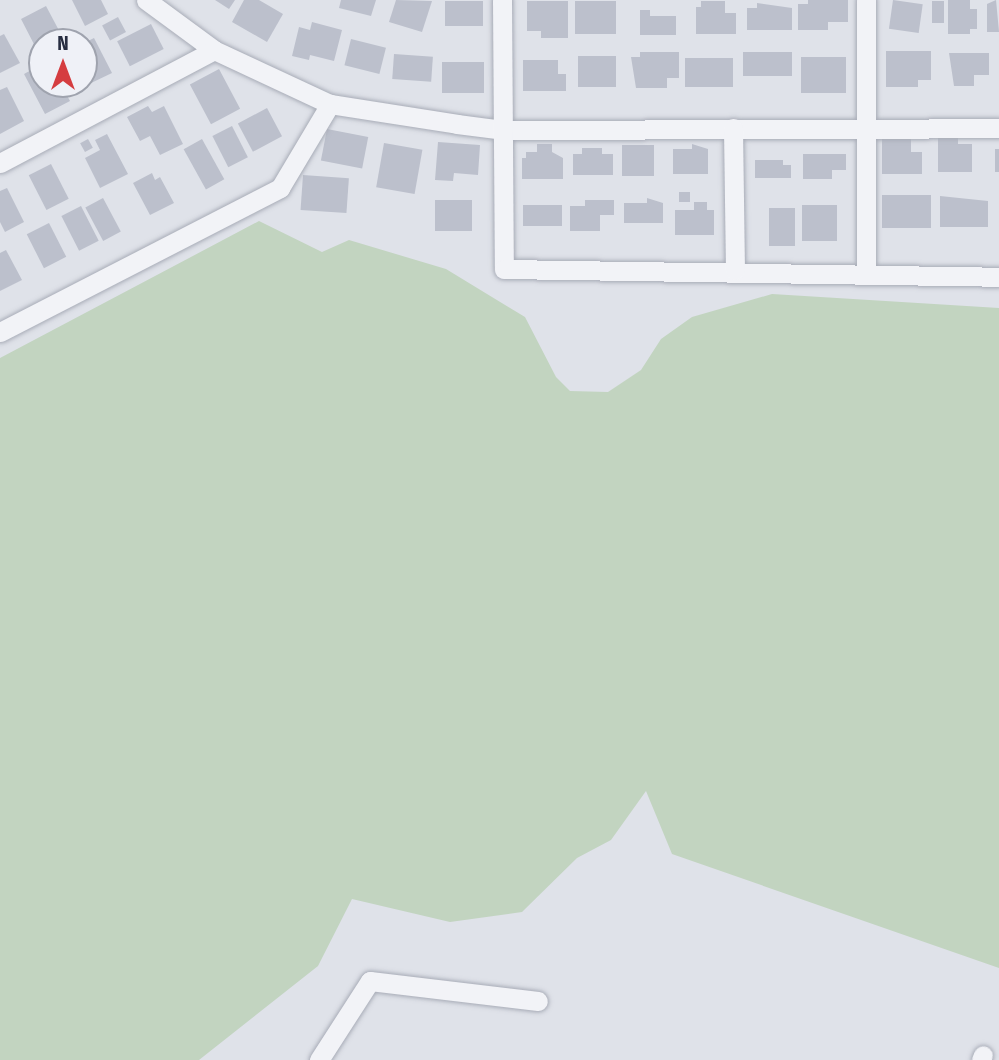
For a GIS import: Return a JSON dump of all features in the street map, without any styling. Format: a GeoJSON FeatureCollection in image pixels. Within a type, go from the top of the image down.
{"type":"FeatureCollection","features":[{"type":"Feature","properties":{"kind":"street"},"geometry":{"type":"LineString","coordinates":[[146,0],[214,50],[330,104],[503,130],[866,126],[999,128]]}},
{"type":"Feature","properties":{"kind":"street"},"geometry":{"type":"LineString","coordinates":[[502,0],[504,269],[735,270],[999,277]]}},
{"type":"Feature","properties":{"kind":"street"},"geometry":{"type":"LineString","coordinates":[[866,0],[866,274]]}},
{"type":"Feature","properties":{"kind":"street"},"geometry":{"type":"LineString","coordinates":[[0,163],[214,50]]}},
{"type":"Feature","properties":{"kind":"street"},"geometry":{"type":"LineString","coordinates":[[0,332],[280,188],[330,104]]}},
{"type":"Feature","properties":{"kind":"street"},"geometry":{"type":"LineString","coordinates":[[733,128],[735,270]]}},
{"type":"Feature","properties":{"kind":"street"},"geometry":{"type":"LineString","coordinates":[[319,1060],[370,981],[538,1001]]}},
{"type":"Feature","properties":{"kind":"green space"},"geometry":{"type":"Polygon","coordinates":[[[259,221],[322,252],[349,240],[446,269],[525,317],[556,377],[570,391],[608,392],[641,370],[661,339],[692,317],[772,294],[999,308],[999,968],[672,854],[646,791],[611,840],[577,858],[522,912],[450,922],[352,899],[318,966],[199,1060],[0,1060],[0,358],[259,221]]]}},
{"type":"Feature","properties":{"kind":"building"},"geometry":{"type":"Polygon","coordinates":[[[72,0],[101,0],[108,14],[85,26],[72,0]]]}},
{"type":"Feature","properties":{"kind":"building"},"geometry":{"type":"Polygon","coordinates":[[[215,0],[235,0],[229,9],[215,0]]]}},
{"type":"Feature","properties":{"kind":"building"},"geometry":{"type":"Polygon","coordinates":[[[244,0],[259,0],[283,14],[267,42],[232,22],[244,0]]]}},
{"type":"Feature","properties":{"kind":"building"},"geometry":{"type":"Polygon","coordinates":[[[341,0],[376,0],[371,16],[339,8],[341,0]]]}},
{"type":"Feature","properties":{"kind":"building"},"geometry":{"type":"Polygon","coordinates":[[[396,0],[432,1],[422,32],[389,22],[396,0]]]}},
{"type":"Feature","properties":{"kind":"building"},"geometry":{"type":"Polygon","coordinates":[[[808,0],[848,0],[848,22],[828,22],[828,30],[798,30],[798,4],[808,4],[808,0]]]}},
{"type":"Feature","properties":{"kind":"building"},"geometry":{"type":"Polygon","coordinates":[[[893,0],[923,4],[919,33],[889,29],[893,0]]]}},
{"type":"Feature","properties":{"kind":"building"},"geometry":{"type":"Polygon","coordinates":[[[948,0],[970,0],[970,9],[977,9],[977,29],[970,29],[970,34],[948,34],[948,0]]]}},
{"type":"Feature","properties":{"kind":"building"},"geometry":{"type":"Polygon","coordinates":[[[996,0],[999,32],[987,32],[987,4],[996,0]]]}},
{"type":"Feature","properties":{"kind":"building"},"geometry":{"type":"Polygon","coordinates":[[[445,1],[483,1],[483,26],[445,26],[445,1]]]}},
{"type":"Feature","properties":{"kind":"building"},"geometry":{"type":"Polygon","coordinates":[[[527,1],[568,1],[568,38],[541,38],[541,31],[527,31],[527,1]]]}},
{"type":"Feature","properties":{"kind":"building"},"geometry":{"type":"Polygon","coordinates":[[[575,1],[616,1],[616,34],[575,34],[575,1]]]}},
{"type":"Feature","properties":{"kind":"building"},"geometry":{"type":"Polygon","coordinates":[[[701,1],[725,1],[725,13],[736,13],[736,34],[696,34],[696,7],[701,7],[701,1]]]}},
{"type":"Feature","properties":{"kind":"building"},"geometry":{"type":"Polygon","coordinates":[[[932,1],[944,1],[944,23],[932,23],[932,1]]]}},
{"type":"Feature","properties":{"kind":"building"},"geometry":{"type":"Polygon","coordinates":[[[757,3],[792,8],[792,30],[747,30],[747,8],[757,8],[757,3]]]}},
{"type":"Feature","properties":{"kind":"building"},"geometry":{"type":"Polygon","coordinates":[[[46,6],[58,28],[28,28],[28,33],[21,19],[46,6]]]}},
{"type":"Feature","properties":{"kind":"building"},"geometry":{"type":"Polygon","coordinates":[[[640,10],[650,10],[650,16],[676,16],[676,35],[640,35],[640,10]]]}},
{"type":"Feature","properties":{"kind":"building"},"geometry":{"type":"Polygon","coordinates":[[[118,17],[126,32],[110,40],[102,25],[118,17]]]}},
{"type":"Feature","properties":{"kind":"building"},"geometry":{"type":"Polygon","coordinates":[[[312,22],[342,30],[334,61],[310,55],[309,60],[292,56],[299,27],[310,30],[312,22]]]}},
{"type":"Feature","properties":{"kind":"building"},"geometry":{"type":"Polygon","coordinates":[[[151,24],[164,49],[130,66],[117,41],[151,24]]]}},
{"type":"Feature","properties":{"kind":"building"},"geometry":{"type":"Polygon","coordinates":[[[4,34],[20,63],[0,73],[0,36],[4,34]]]}},
{"type":"Feature","properties":{"kind":"building"},"geometry":{"type":"Polygon","coordinates":[[[351,39],[386,48],[379,74],[344,65],[351,39]]]}},
{"type":"Feature","properties":{"kind":"building"},"geometry":{"type":"Polygon","coordinates":[[[98,46],[112,73],[98,80],[98,46]]]}},
{"type":"Feature","properties":{"kind":"building"},"geometry":{"type":"Polygon","coordinates":[[[886,51],[931,51],[931,80],[918,80],[918,87],[886,87],[886,51]]]}},
{"type":"Feature","properties":{"kind":"building"},"geometry":{"type":"Polygon","coordinates":[[[640,52],[679,52],[679,78],[667,78],[667,88],[636,88],[631,57],[640,57],[640,52]]]}},
{"type":"Feature","properties":{"kind":"building"},"geometry":{"type":"Polygon","coordinates":[[[743,52],[792,52],[792,76],[743,76],[743,52]]]}},
{"type":"Feature","properties":{"kind":"building"},"geometry":{"type":"Polygon","coordinates":[[[949,53],[989,53],[989,75],[974,75],[974,86],[954,86],[949,53]]]}},
{"type":"Feature","properties":{"kind":"building"},"geometry":{"type":"Polygon","coordinates":[[[394,54],[433,57],[431,82],[392,79],[394,54]]]}},
{"type":"Feature","properties":{"kind":"building"},"geometry":{"type":"Polygon","coordinates":[[[578,56],[616,56],[616,87],[578,87],[578,56]]]}},
{"type":"Feature","properties":{"kind":"building"},"geometry":{"type":"Polygon","coordinates":[[[801,57],[846,57],[846,93],[801,93],[801,57]]]}},
{"type":"Feature","properties":{"kind":"building"},"geometry":{"type":"Polygon","coordinates":[[[685,58],[733,58],[733,87],[685,87],[685,58]]]}},
{"type":"Feature","properties":{"kind":"building"},"geometry":{"type":"Polygon","coordinates":[[[523,60],[558,60],[558,74],[566,74],[566,91],[523,91],[523,60]]]}},
{"type":"Feature","properties":{"kind":"building"},"geometry":{"type":"Polygon","coordinates":[[[442,62],[484,62],[484,93],[442,93],[442,62]]]}},
{"type":"Feature","properties":{"kind":"building"},"geometry":{"type":"Polygon","coordinates":[[[219,69],[240,109],[211,124],[190,84],[219,69]]]}},
{"type":"Feature","properties":{"kind":"building"},"geometry":{"type":"Polygon","coordinates":[[[7,87],[24,121],[0,134],[0,90],[7,87]]]}},
{"type":"Feature","properties":{"kind":"building"},"geometry":{"type":"Polygon","coordinates":[[[37,98],[68,98],[70,101],[45,114],[37,98]]]}},
{"type":"Feature","properties":{"kind":"building"},"geometry":{"type":"Polygon","coordinates":[[[148,106],[152,112],[164,106],[183,144],[160,155],[150,136],[140,141],[127,117],[148,106]]]}},
{"type":"Feature","properties":{"kind":"building"},"geometry":{"type":"Polygon","coordinates":[[[267,108],[282,136],[253,152],[238,123],[267,108]]]}},
{"type":"Feature","properties":{"kind":"building"},"geometry":{"type":"Polygon","coordinates":[[[232,126],[248,157],[228,167],[212,136],[232,126]]]}},
{"type":"Feature","properties":{"kind":"building"},"geometry":{"type":"Polygon","coordinates":[[[327,129],[368,137],[362,168],[321,160],[327,129]]]}},
{"type":"Feature","properties":{"kind":"building"},"geometry":{"type":"Polygon","coordinates":[[[107,134],[128,174],[100,188],[85,158],[100,150],[95,140],[107,134]]]}},
{"type":"Feature","properties":{"kind":"building"},"geometry":{"type":"Polygon","coordinates":[[[938,135],[958,135],[958,144],[972,144],[972,172],[938,172],[938,135]]]}},
{"type":"Feature","properties":{"kind":"building"},"geometry":{"type":"Polygon","coordinates":[[[88,139],[93,148],[85,152],[80,143],[88,139]]]}},
{"type":"Feature","properties":{"kind":"building"},"geometry":{"type":"Polygon","coordinates":[[[202,139],[224,179],[206,189],[184,149],[202,139]]]}},
{"type":"Feature","properties":{"kind":"building"},"geometry":{"type":"Polygon","coordinates":[[[882,139],[911,139],[911,152],[922,152],[922,174],[882,174],[882,139]]]}},
{"type":"Feature","properties":{"kind":"building"},"geometry":{"type":"Polygon","coordinates":[[[438,142],[480,145],[478,175],[454,173],[453,181],[435,180],[438,142]]]}},
{"type":"Feature","properties":{"kind":"building"},"geometry":{"type":"Polygon","coordinates":[[[384,143],[422,150],[415,194],[376,187],[384,143]]]}},
{"type":"Feature","properties":{"kind":"building"},"geometry":{"type":"Polygon","coordinates":[[[537,144],[552,144],[552,152],[563,158],[563,179],[522,179],[522,158],[526,158],[526,152],[537,152],[537,144]]]}},
{"type":"Feature","properties":{"kind":"building"},"geometry":{"type":"Polygon","coordinates":[[[692,144],[708,149],[708,174],[673,174],[673,149],[692,149],[692,144]]]}},
{"type":"Feature","properties":{"kind":"building"},"geometry":{"type":"Polygon","coordinates":[[[622,145],[654,145],[654,176],[622,176],[622,145]]]}},
{"type":"Feature","properties":{"kind":"building"},"geometry":{"type":"Polygon","coordinates":[[[582,148],[602,148],[602,154],[613,154],[613,175],[573,175],[573,154],[582,154],[582,148]]]}},
{"type":"Feature","properties":{"kind":"building"},"geometry":{"type":"Polygon","coordinates":[[[995,149],[999,149],[999,172],[995,172],[995,149]]]}},
{"type":"Feature","properties":{"kind":"building"},"geometry":{"type":"Polygon","coordinates":[[[803,154],[846,154],[846,170],[832,170],[832,179],[803,179],[803,154]]]}},
{"type":"Feature","properties":{"kind":"building"},"geometry":{"type":"Polygon","coordinates":[[[755,160],[783,160],[783,165],[791,165],[791,178],[755,178],[755,160]]]}},
{"type":"Feature","properties":{"kind":"building"},"geometry":{"type":"Polygon","coordinates":[[[51,164],[69,199],[46,210],[29,175],[51,164]]]}},
{"type":"Feature","properties":{"kind":"building"},"geometry":{"type":"Polygon","coordinates":[[[152,173],[155,180],[160,177],[174,203],[150,215],[133,183],[152,173]]]}},
{"type":"Feature","properties":{"kind":"building"},"geometry":{"type":"Polygon","coordinates":[[[303,175],[349,178],[346,213],[301,210],[303,175]]]}},
{"type":"Feature","properties":{"kind":"building"},"geometry":{"type":"Polygon","coordinates":[[[7,188],[24,222],[5,232],[0,222],[0,191],[7,188]]]}},
{"type":"Feature","properties":{"kind":"building"},"geometry":{"type":"Polygon","coordinates":[[[679,192],[690,192],[690,202],[679,202],[679,192]]]}},
{"type":"Feature","properties":{"kind":"building"},"geometry":{"type":"Polygon","coordinates":[[[882,195],[931,195],[931,228],[882,228],[882,195]]]}},
{"type":"Feature","properties":{"kind":"building"},"geometry":{"type":"Polygon","coordinates":[[[940,196],[988,201],[988,227],[940,227],[940,196]]]}},
{"type":"Feature","properties":{"kind":"building"},"geometry":{"type":"Polygon","coordinates":[[[103,198],[121,232],[103,241],[85,207],[103,198]]]}},
{"type":"Feature","properties":{"kind":"building"},"geometry":{"type":"Polygon","coordinates":[[[647,198],[663,203],[663,223],[624,223],[624,203],[647,203],[647,198]]]}},
{"type":"Feature","properties":{"kind":"building"},"geometry":{"type":"Polygon","coordinates":[[[435,200],[472,200],[472,231],[435,231],[435,200]]]}},
{"type":"Feature","properties":{"kind":"building"},"geometry":{"type":"Polygon","coordinates":[[[585,200],[614,200],[614,215],[600,215],[600,231],[570,231],[570,206],[585,206],[585,200]]]}},
{"type":"Feature","properties":{"kind":"building"},"geometry":{"type":"Polygon","coordinates":[[[694,202],[707,202],[707,210],[714,210],[714,235],[675,235],[675,210],[694,210],[694,202]]]}},
{"type":"Feature","properties":{"kind":"building"},"geometry":{"type":"Polygon","coordinates":[[[523,205],[562,205],[562,226],[523,226],[523,205]]]}},
{"type":"Feature","properties":{"kind":"building"},"geometry":{"type":"Polygon","coordinates":[[[802,205],[837,205],[837,241],[802,241],[802,205]]]}},
{"type":"Feature","properties":{"kind":"building"},"geometry":{"type":"Polygon","coordinates":[[[81,206],[99,241],[79,251],[61,216],[81,206]]]}},
{"type":"Feature","properties":{"kind":"building"},"geometry":{"type":"Polygon","coordinates":[[[769,208],[795,208],[795,246],[769,246],[769,208]]]}},
{"type":"Feature","properties":{"kind":"building"},"geometry":{"type":"Polygon","coordinates":[[[49,223],[66,257],[44,268],[27,234],[49,223]]]}},
{"type":"Feature","properties":{"kind":"building"},"geometry":{"type":"Polygon","coordinates":[[[6,250],[22,280],[0,291],[0,253],[6,250]]]}}]}
